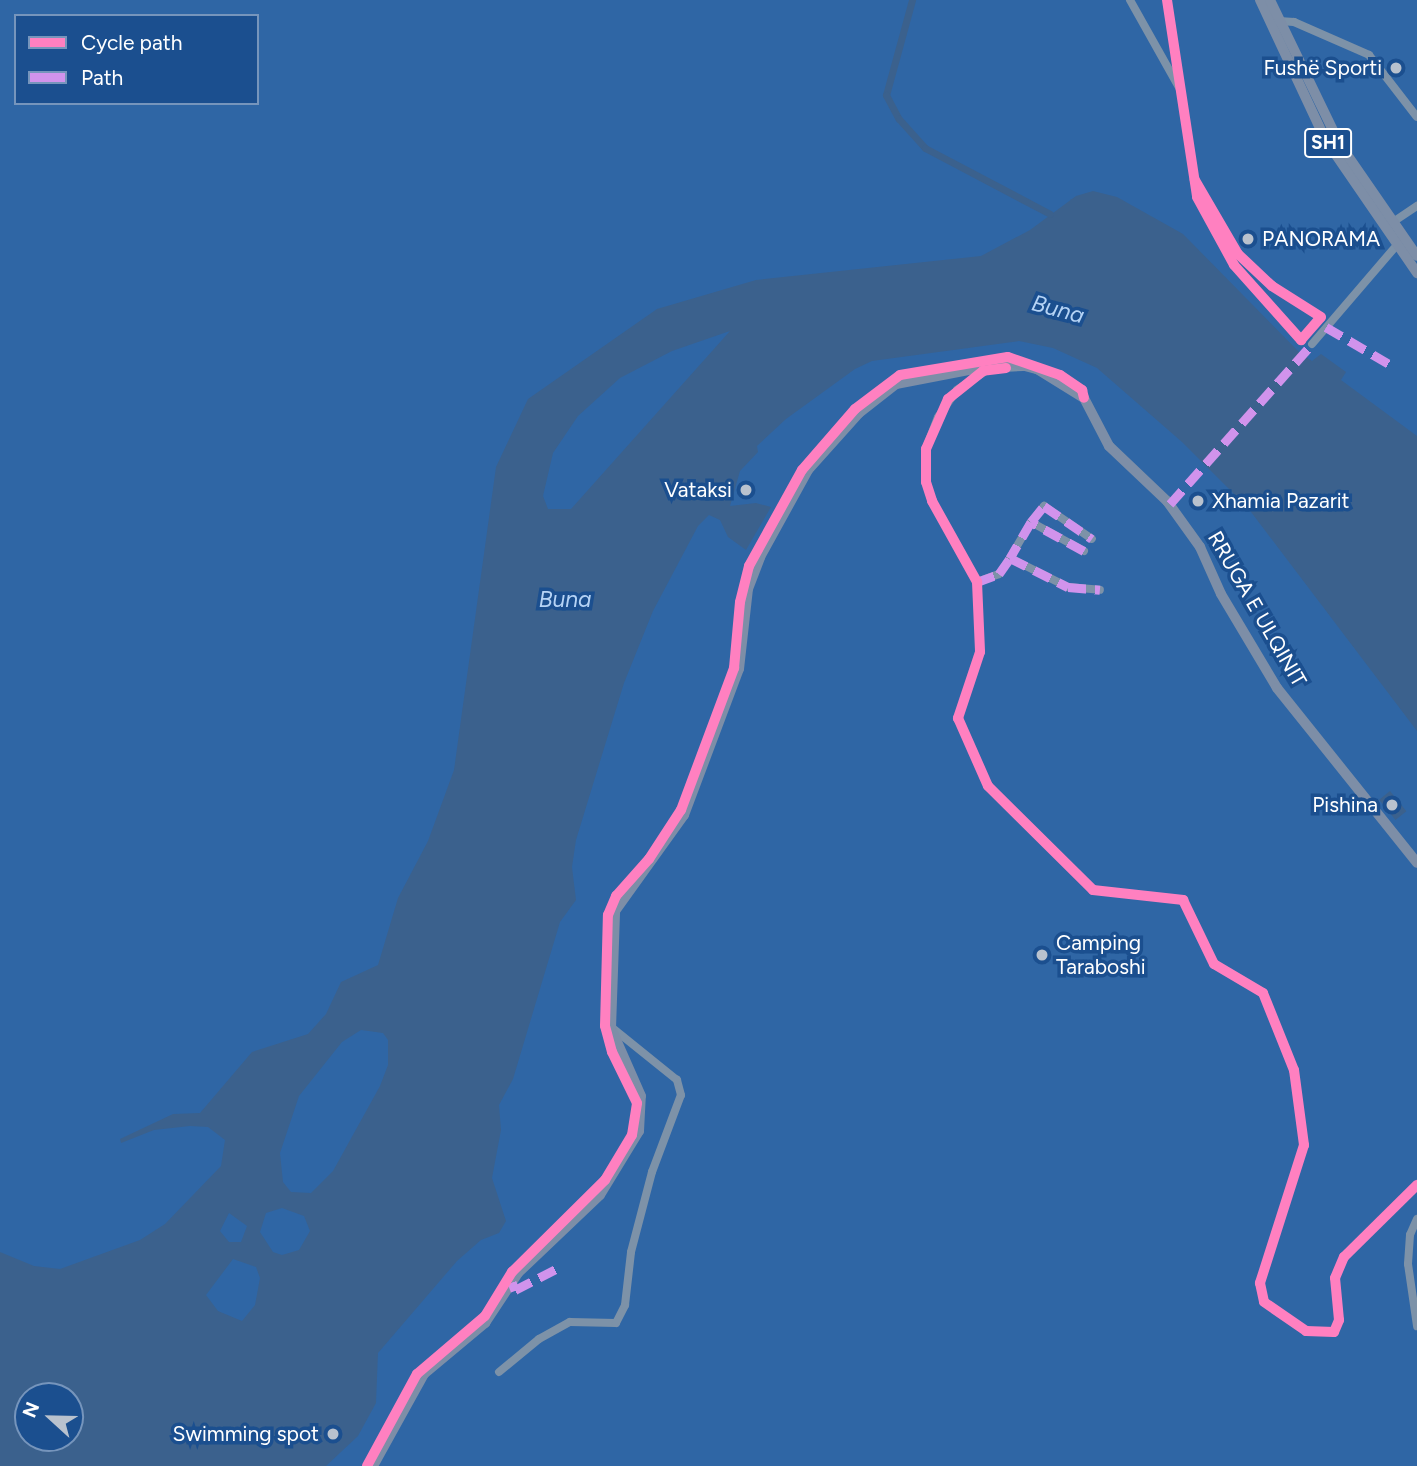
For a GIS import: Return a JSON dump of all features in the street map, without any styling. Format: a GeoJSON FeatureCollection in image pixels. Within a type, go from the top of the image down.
{"type":"FeatureCollection","features":[{"type":"Feature","properties":{"kind":"main road","name":"SH1"},"geometry":{"type":"LineString","coordinates":[[1260,0],[1325,139],[1417,273]]}},
{"type":"Feature","properties":{"kind":"main road","name":"SH1"},"geometry":{"type":"LineString","coordinates":[[1270,0],[1339,143],[1417,256]]}},
{"type":"Feature","properties":{"kind":"main road"},"geometry":{"type":"LineString","coordinates":[[373,1466],[424,1374],[485,1323],[518,1273],[600,1195],[636,1138],[642,1103],[611,1027],[615,911],[684,815],[739,669],[754,570],[805,475],[859,413],[896,384],[992,363],[1026,365]]}},
{"type":"Feature","properties":{"kind":"main road","name":"RRUGA E ULQINIT"},"geometry":{"type":"LineString","coordinates":[[1026,365],[1084,398],[1109,446],[1170,504],[1200,547],[1221,594],[1277,688],[1417,863]]}},
{"type":"Feature","properties":{"kind":"street"},"geometry":{"type":"LineString","coordinates":[[1130,0],[1181,91]]}},
{"type":"Feature","properties":{"kind":"street"},"geometry":{"type":"LineString","coordinates":[[1279,21],[1294,22],[1369,55],[1417,117]]}},
{"type":"Feature","properties":{"kind":"street"},"geometry":{"type":"LineString","coordinates":[[1393,222],[1417,206]]}},
{"type":"Feature","properties":{"kind":"street"},"geometry":{"type":"LineString","coordinates":[[1312,344],[1396,244]]}},
{"type":"Feature","properties":{"kind":"street"},"geometry":{"type":"LineString","coordinates":[[1026,365],[989,369],[962,386],[948,399],[926,449],[926,482],[932,501],[977,582],[979,652],[958,718],[993,796],[1024,819],[1093,890],[1183,900],[1214,964],[1263,993],[1289,1055],[1297,1082],[1303,1158],[1288,1190],[1260,1283],[1264,1302],[1306,1331],[1335,1332],[1339,1320],[1335,1278],[1344,1257],[1417,1185]]}},
{"type":"Feature","properties":{"kind":"street"},"geometry":{"type":"LineString","coordinates":[[977,582],[999,574],[1044,506],[1092,539]]}},
{"type":"Feature","properties":{"kind":"street"},"geometry":{"type":"LineString","coordinates":[[1031,522],[1084,551]]}},
{"type":"Feature","properties":{"kind":"street"},"geometry":{"type":"LineString","coordinates":[[1010,558],[1068,587],[1100,590]]}},
{"type":"Feature","properties":{"kind":"street"},"geometry":{"type":"LineString","coordinates":[[499,1372],[539,1339],[570,1322],[616,1322],[625,1305],[631,1252],[652,1172],[681,1095],[677,1080],[611,1027]]}},
{"type":"Feature","properties":{"kind":"street"},"geometry":{"type":"LineString","coordinates":[[1417,1219],[1410,1235],[1408,1265],[1417,1326]]}},
{"type":"Feature","properties":{"kind":"shaded area"},"geometry":{"type":"Polygon","coordinates":[[[0,0],[1417,0],[1417,1466],[0,1466],[0,0]]]}},
{"type":"Feature","properties":{"kind":"water","name":"Buna"},"geometry":{"type":"Polygon","coordinates":[[[1093,191],[1117,197],[1183,234],[1299,352],[1312,361],[1321,354],[1346,372],[1341,380],[1417,436],[1417,731],[1248,508],[1182,442],[1097,368],[1053,348],[1019,341],[872,361],[855,369],[786,419],[757,446],[758,452],[740,471],[730,506],[756,503],[771,507],[746,550],[728,537],[720,520],[709,515],[698,526],[653,611],[624,683],[576,840],[572,867],[576,900],[560,922],[513,1079],[499,1105],[501,1130],[492,1178],[506,1221],[499,1233],[481,1240],[457,1261],[378,1353],[376,1403],[358,1436],[326,1466],[0,1466],[0,1252],[34,1266],[60,1269],[140,1240],[165,1224],[221,1166],[225,1140],[208,1127],[190,1126],[154,1130],[121,1143],[120,1139],[173,1114],[200,1113],[252,1052],[308,1034],[326,1014],[341,982],[378,965],[398,898],[428,841],[454,770],[496,467],[528,399],[657,309],[756,280],[981,256],[1030,230],[1076,196],[1093,191]],[[730,331],[672,351],[620,378],[578,416],[553,453],[543,496],[548,509],[571,509],[730,331]],[[361,1030],[342,1042],[299,1096],[280,1153],[283,1182],[291,1192],[311,1193],[333,1171],[380,1086],[388,1065],[388,1040],[383,1033],[361,1030]],[[282,1208],[266,1213],[260,1232],[273,1252],[282,1255],[299,1250],[310,1231],[304,1216],[282,1208]],[[229,1213],[220,1231],[229,1242],[241,1242],[247,1226],[229,1213]],[[233,1259],[206,1295],[218,1311],[242,1321],[255,1305],[260,1278],[256,1267],[233,1259]]]}},
{"type":"Feature","properties":{"kind":"water","name":"Pishina"},"geometry":{"type":"Polygon","coordinates":[[[1390,791],[1406,811],[1395,820],[1379,800],[1390,791]]]}},
{"type":"Feature","properties":{"kind":"waterway"},"geometry":{"type":"LineString","coordinates":[[912,0],[886,95],[899,119],[925,148],[1050,214]]}},
{"type":"Feature","properties":{"kind":"marked path"},"geometry":{"type":"LineString","coordinates":[[1326,327],[1389,364]]}},
{"type":"Feature","properties":{"kind":"marked path"},"geometry":{"type":"LineString","coordinates":[[1170,504],[1312,344]]}},
{"type":"Feature","properties":{"kind":"marked path"},"geometry":{"type":"LineString","coordinates":[[1084,551],[1031,522],[1044,506],[1092,539]]}},
{"type":"Feature","properties":{"kind":"marked path"},"geometry":{"type":"LineString","coordinates":[[1031,522],[1010,558],[1068,587],[1100,590]]}},
{"type":"Feature","properties":{"kind":"marked path"},"geometry":{"type":"LineString","coordinates":[[977,582],[999,574],[1010,558]]}},
{"type":"Feature","properties":{"kind":"marked path"},"geometry":{"type":"LineString","coordinates":[[512,1282],[515,1290],[556,1269]]}},
{"type":"Feature","properties":{"kind":"cycle path"},"geometry":{"type":"LineString","coordinates":[[1167,0],[1197,197],[1234,265],[1301,340],[1321,317],[1272,286],[1238,254],[1195,180]]}},
{"type":"Feature","properties":{"kind":"cycle path"},"geometry":{"type":"LineString","coordinates":[[367,1466],[417,1374],[485,1316],[512,1272],[605,1180],[632,1135],[637,1103],[612,1052],[605,1026],[608,915],[616,896],[649,859],[681,810],[734,668],[740,602],[749,566],[802,470],[855,409],[900,375],[1008,357],[1060,375],[1082,390],[1084,398]]}},
{"type":"Feature","properties":{"kind":"cycle path"},"geometry":{"type":"LineString","coordinates":[[1006,368],[983,371],[948,399],[926,449],[926,482],[932,501],[977,582],[980,652],[958,718],[988,786],[1093,890],[1183,900],[1214,964],[1263,993],[1294,1070],[1304,1145],[1260,1283],[1264,1302],[1306,1331],[1334,1332],[1339,1320],[1335,1278],[1344,1257],[1417,1185]]}},
{"type":"Feature","properties":{"kind":"place","name":"Fushë Sporti"},"geometry":{"type":"Point","coordinates":[1396,68]}},
{"type":"Feature","properties":{"kind":"place","name":"PANORAMA"},"geometry":{"type":"Point","coordinates":[1248,239]}},
{"type":"Feature","properties":{"kind":"place","name":"Vataksi"},"geometry":{"type":"Point","coordinates":[746,490]}},
{"type":"Feature","properties":{"kind":"place","name":"Xhamia Pazarit"},"geometry":{"type":"Point","coordinates":[1198,501]}},
{"type":"Feature","properties":{"kind":"place","name":"Pishina"},"geometry":{"type":"Point","coordinates":[1392,805]}},
{"type":"Feature","properties":{"kind":"place","name":"Camping Taraboshi"},"geometry":{"type":"Point","coordinates":[1042,955]}},
{"type":"Feature","properties":{"kind":"place","name":"Swimming spot"},"geometry":{"type":"Point","coordinates":[333,1434]}}]}
